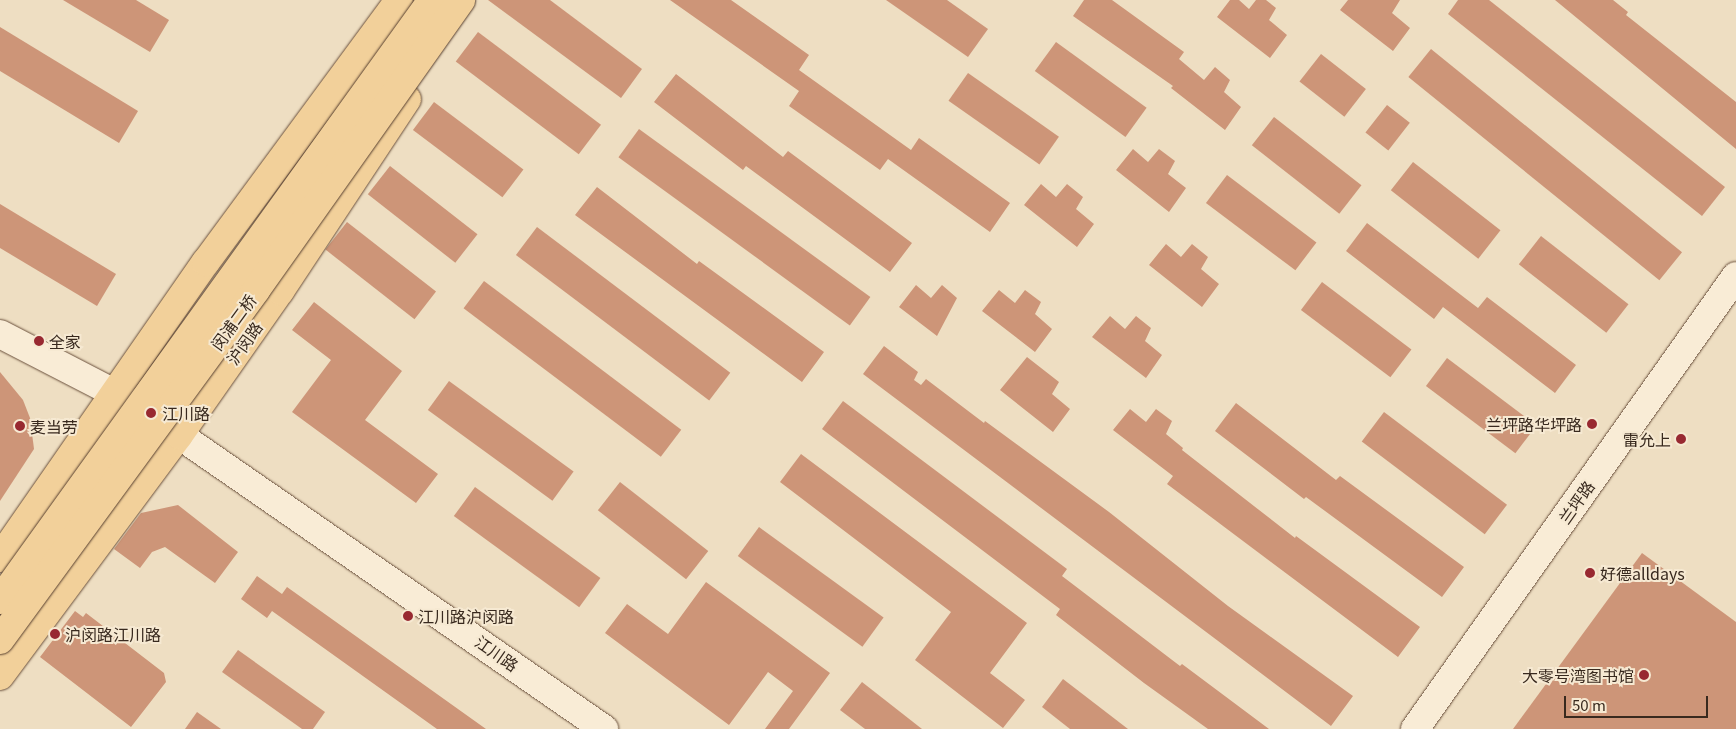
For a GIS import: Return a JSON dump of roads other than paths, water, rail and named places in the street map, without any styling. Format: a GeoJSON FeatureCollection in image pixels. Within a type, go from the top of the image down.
{"type":"FeatureCollection","features":[{"type":"Feature","properties":{"kind":"main road"},"geometry":{"type":"LineString","coordinates":[[0,558],[116,394],[206,262],[399,0]]}},
{"type":"Feature","properties":{"kind":"main road","name":"闵浦二桥"},"geometry":{"type":"LineString","coordinates":[[0,600],[432,0]]}},
{"type":"Feature","properties":{"kind":"main road","name":"闵浦二桥"},"geometry":{"type":"LineString","coordinates":[[0,640],[256,290],[461,0]]}},
{"type":"Feature","properties":{"kind":"main road","name":"沪闵路"},"geometry":{"type":"LineString","coordinates":[[0,676],[179,435],[280,291],[473,0]]}},
{"type":"Feature","properties":{"kind":"main road","name":"兰坪路"},"geometry":{"type":"LineString","coordinates":[[1415,729],[1736,276]]}},
{"type":"Feature","properties":{"kind":"main road","name":"江川路"},"geometry":{"type":"LineString","coordinates":[[0,334],[116,394],[179,435],[604,729]]}},
{"type":"Feature","properties":{"kind":"railway"},"geometry":{"type":"LineString","coordinates":[[0,612],[442,0]]}},
{"type":"Feature","properties":{"kind":"railway"},"geometry":{"type":"LineString","coordinates":[[0,631],[456,0]]}},
{"type":"Feature","properties":{"kind":"place","name":"全家"},"geometry":{"type":"Point","coordinates":[39,341]}},
{"type":"Feature","properties":{"kind":"place","name":"江川路"},"geometry":{"type":"Point","coordinates":[151,413]}},
{"type":"Feature","properties":{"kind":"place","name":"兰坪路华坪路"},"geometry":{"type":"Point","coordinates":[1592,424]}},
{"type":"Feature","properties":{"kind":"place","name":"麦当劳"},"geometry":{"type":"Point","coordinates":[20,426]}},
{"type":"Feature","properties":{"kind":"place","name":"雷允上"},"geometry":{"type":"Point","coordinates":[1681,439]}},
{"type":"Feature","properties":{"kind":"place","name":"好德alldays"},"geometry":{"type":"Point","coordinates":[1590,573]}},
{"type":"Feature","properties":{"kind":"place","name":"江川路沪闵路"},"geometry":{"type":"Point","coordinates":[408,616]}},
{"type":"Feature","properties":{"kind":"place","name":"沪闵路江川路"},"geometry":{"type":"Point","coordinates":[55,634]}},
{"type":"Feature","properties":{"kind":"place","name":"大零号湾图书馆"},"geometry":{"type":"Point","coordinates":[1644,675]}}]}
